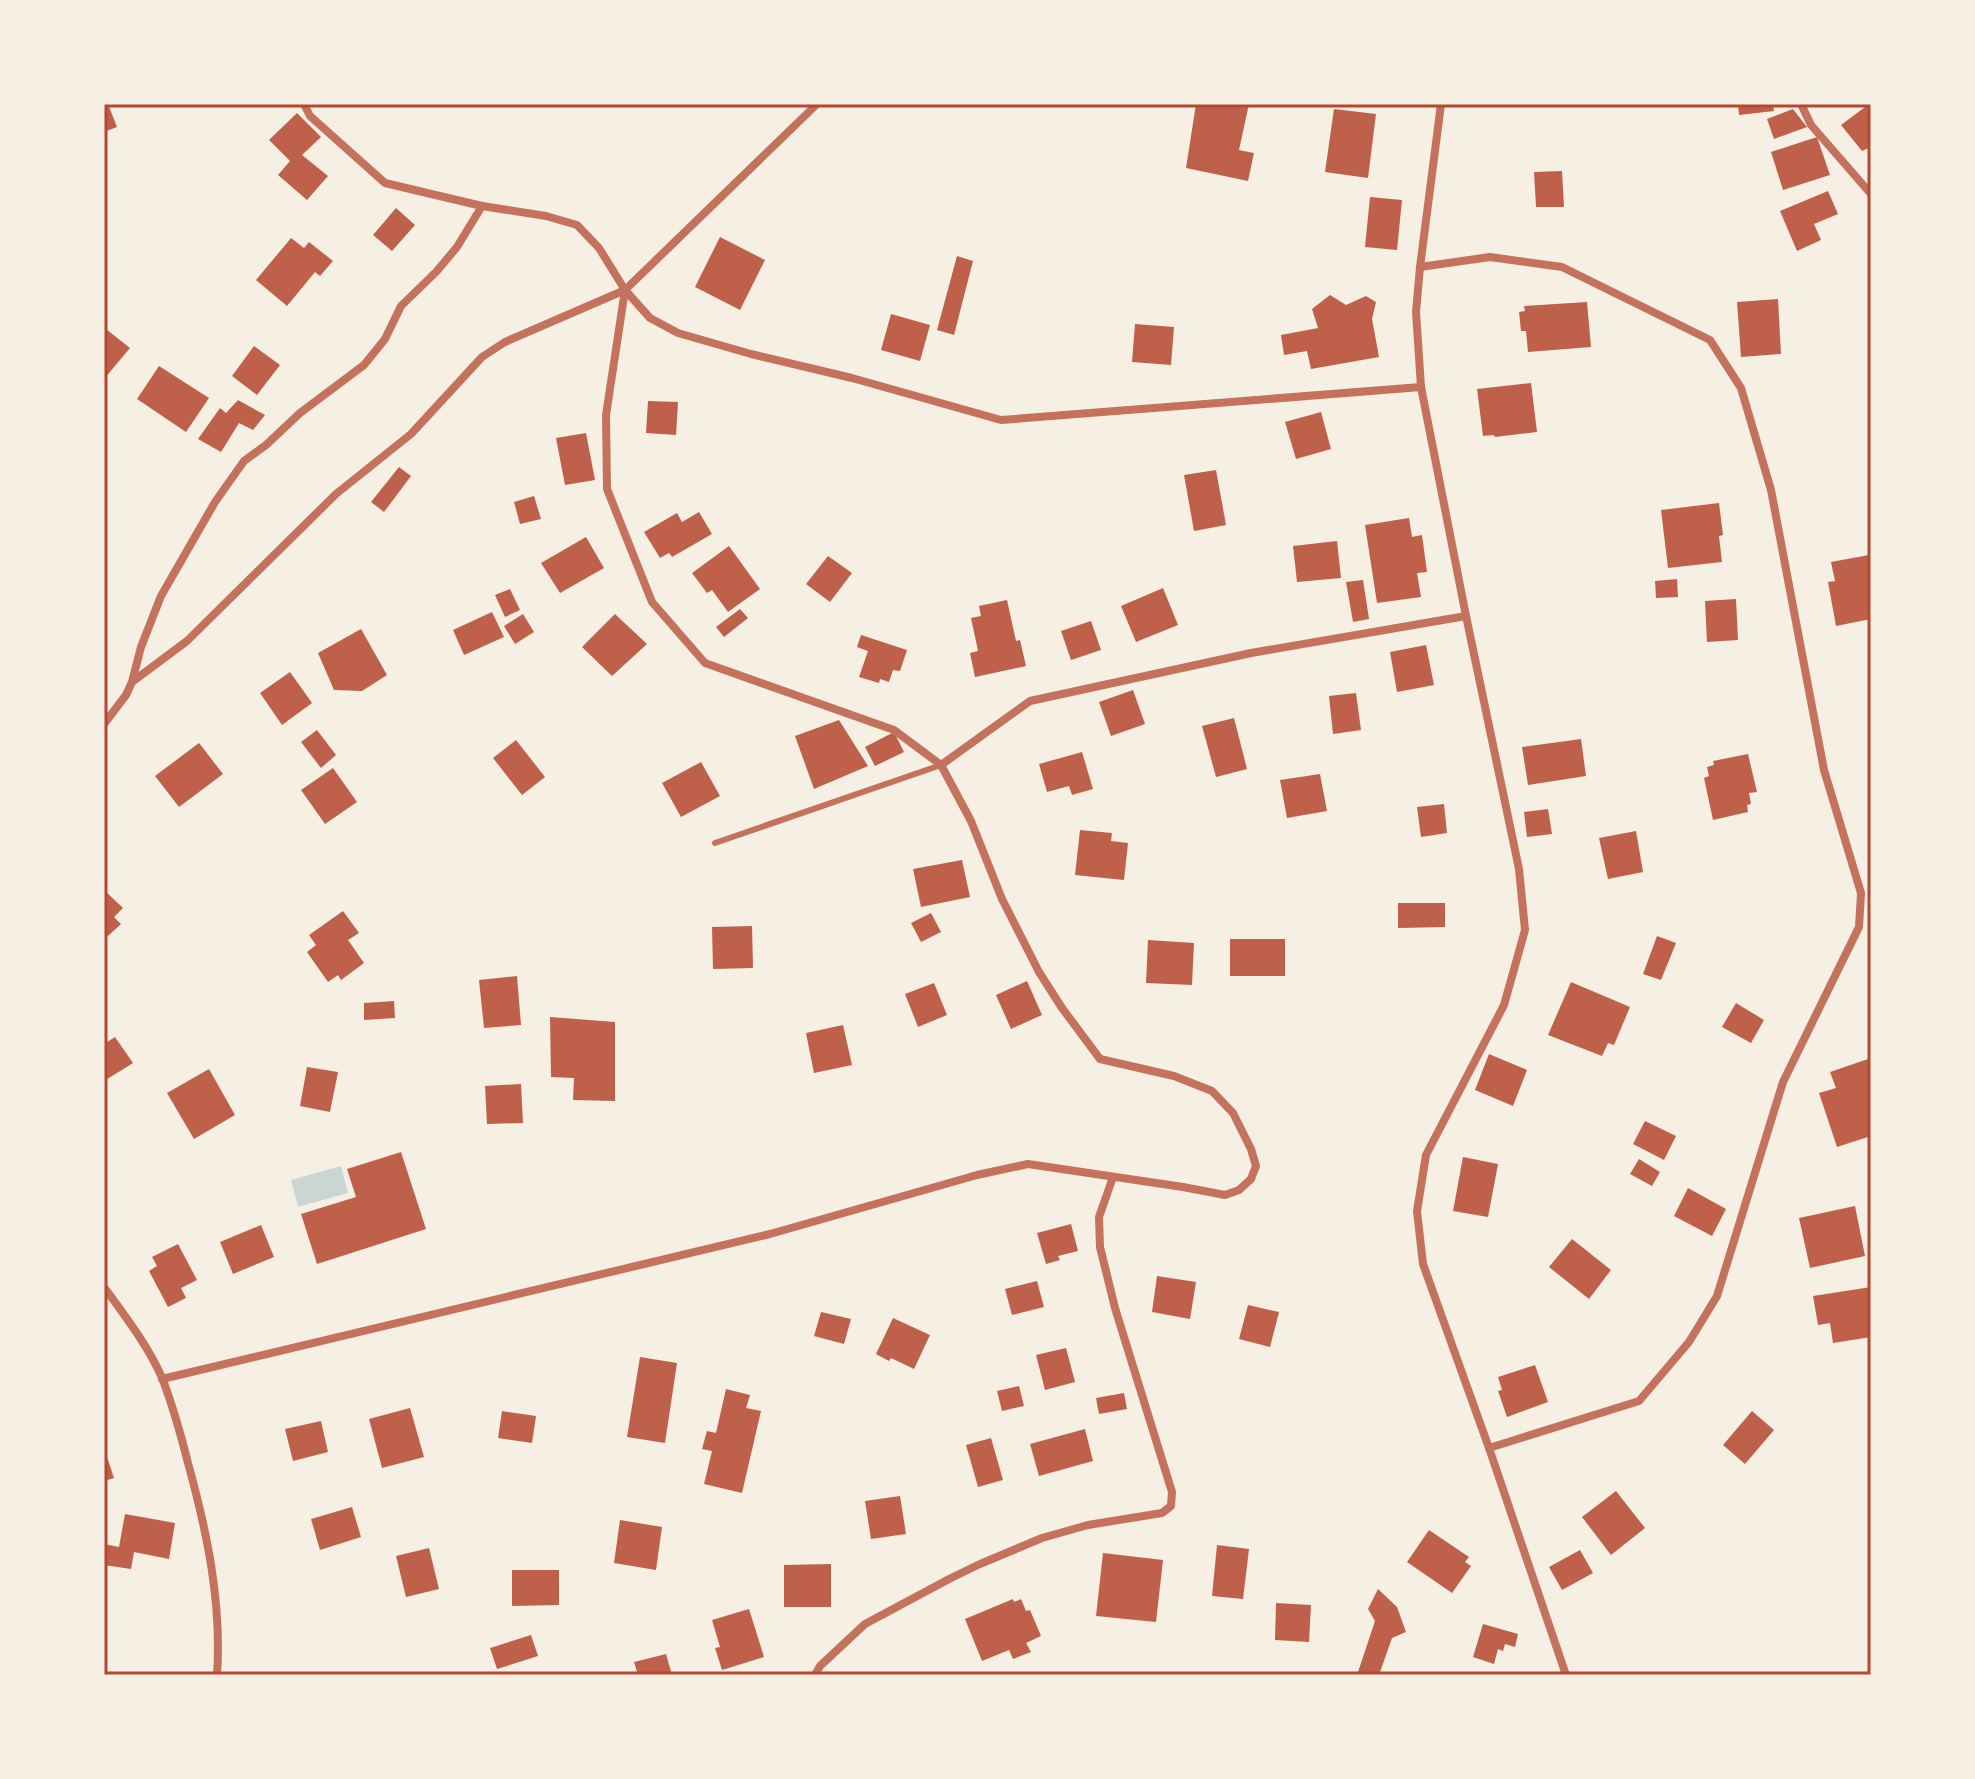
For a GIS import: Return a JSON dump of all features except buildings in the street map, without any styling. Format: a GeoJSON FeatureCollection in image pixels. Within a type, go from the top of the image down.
{"type":"FeatureCollection","features":[{"type":"Feature","properties":{"kind":"street"},"geometry":{"type":"LineString","coordinates":[[304,104],[310,116],[385,183],[577,225],[599,248],[625,290],[650,318],[678,333],[1001,420],[1421,387]]}},
{"type":"Feature","properties":{"kind":"street"},"geometry":{"type":"LineString","coordinates":[[132,682],[187,641],[336,494],[411,434],[482,357],[505,342],[625,290],[817,104]]}},
{"type":"Feature","properties":{"kind":"street"},"geometry":{"type":"LineString","coordinates":[[1441,104],[1416,312],[1421,387],[1519,869],[1525,930],[1504,1005],[1426,1155],[1417,1211],[1423,1264],[1566,1675]]}},
{"type":"Feature","properties":{"kind":"street"},"geometry":{"type":"LineString","coordinates":[[1801,104],[1811,125],[1871,194]]}},
{"type":"Feature","properties":{"kind":"street"},"geometry":{"type":"LineString","coordinates":[[104,724],[132,682],[141,647],[161,596],[215,502],[244,461],[300,413],[364,365],[385,339],[401,306],[457,247],[482,206]]}},
{"type":"Feature","properties":{"kind":"street"},"geometry":{"type":"LineString","coordinates":[[1420,267],[1490,257],[1562,267],[1710,340],[1741,388],[1771,490],[1824,770],[1861,893],[1859,927],[1783,1082],[1717,1296],[1689,1342],[1639,1401],[1489,1448]]}},
{"type":"Feature","properties":{"kind":"street"},"geometry":{"type":"LineString","coordinates":[[162,1379],[770,1234],[977,1175],[1028,1164],[1225,1195],[1239,1190],[1251,1179],[1256,1166],[1251,1149],[1233,1113],[1212,1091],[1174,1076],[1100,1059],[1039,972],[1002,899],[971,821],[941,765],[894,730],[705,663],[652,602],[607,489],[606,415],[625,290]]}},
{"type":"Feature","properties":{"kind":"street"},"geometry":{"type":"LineString","coordinates":[[941,765],[1030,701],[1251,653],[1466,616]]}},
{"type":"Feature","properties":{"kind":"street"},"geometry":{"type":"LineString","coordinates":[[815,1675],[820,1666],[865,1624],[951,1578],[1042,1538],[1088,1525],[1162,1513],[1171,1506],[1172,1492],[1115,1308],[1100,1247],[1099,1217],[1113,1177]]}},
{"type":"Feature","properties":{"kind":"street"},"geometry":{"type":"LineString","coordinates":[[104,1287],[147,1350],[162,1379],[179,1429],[205,1528],[216,1603],[217,1675]]}},
{"type":"Feature","properties":{"kind":"lane"},"geometry":{"type":"LineString","coordinates":[[715,843],[941,765]]}},
{"type":"Feature","properties":{"kind":"shaded area"},"geometry":{"type":"Polygon","coordinates":[[[341,1166],[348,1193],[298,1207],[291,1180],[341,1166]]]}}]}
